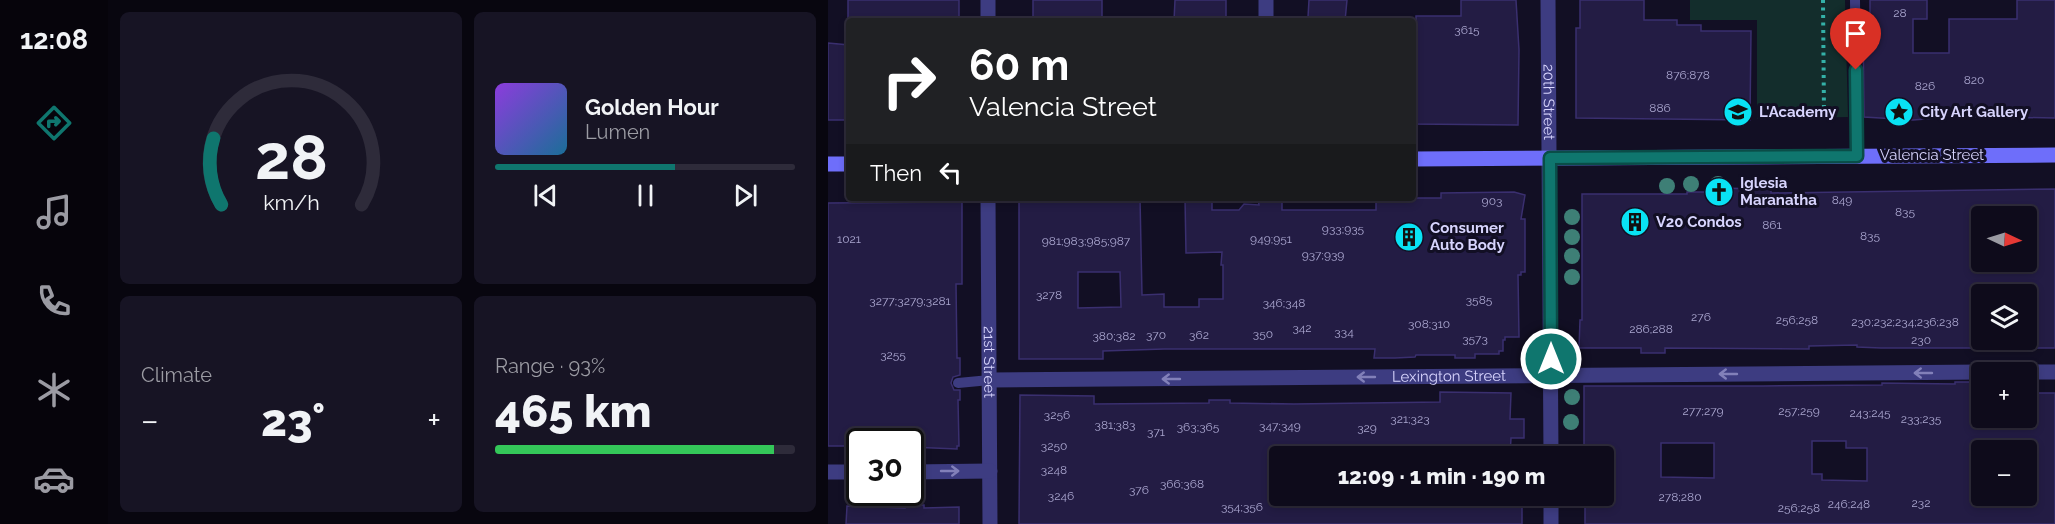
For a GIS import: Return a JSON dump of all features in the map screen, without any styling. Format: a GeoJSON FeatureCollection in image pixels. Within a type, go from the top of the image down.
{"type":"FeatureCollection","features":[{"type":"Feature","properties":{"kind":"street"},"geometry":{"type":"LineString","coordinates":[[987,0],[988,18]]}},
{"type":"Feature","properties":{"kind":"street"},"geometry":{"type":"LineString","coordinates":[[1266,0],[1266,18]]}},
{"type":"Feature","properties":{"kind":"street","name":"20th Street"},"geometry":{"type":"LineString","coordinates":[[1548,0],[1551,446]]}},
{"type":"Feature","properties":{"kind":"street","name":"Valencia Street"},"geometry":{"type":"LineString","coordinates":[[1416,159],[2055,154]]}},
{"type":"Feature","properties":{"kind":"street"},"geometry":{"type":"LineString","coordinates":[[828,164],[846,164]]}},
{"type":"Feature","properties":{"kind":"street","name":"21st Street"},"geometry":{"type":"LineString","coordinates":[[988,201],[990,524]]}},
{"type":"Feature","properties":{"kind":"street","name":"Lexington Street"},"geometry":{"type":"LineString","coordinates":[[990,380],[1971,372]]}},
{"type":"Feature","properties":{"kind":"street"},"geometry":{"type":"LineString","coordinates":[[2037,372],[2055,372]]}},
{"type":"Feature","properties":{"kind":"street"},"geometry":{"type":"LineString","coordinates":[[924,472],[990,471]]}},
{"type":"Feature","properties":{"kind":"street"},"geometry":{"type":"LineString","coordinates":[[828,472],[846,472]]}},
{"type":"Feature","properties":{"kind":"street"},"geometry":{"type":"LineString","coordinates":[[1551,506],[1551,524]]}},
{"type":"Feature","properties":{"kind":"lane"},"geometry":{"type":"LineString","coordinates":[[1855,0],[1857,156]]}},
{"type":"Feature","properties":{"kind":"lane"},"geometry":{"type":"LineString","coordinates":[[958,383],[990,380]]}},
{"type":"Feature","properties":{"kind":"path"},"geometry":{"type":"LineString","coordinates":[[1823,0],[1824,114]]}},
{"type":"Feature","properties":{"kind":"green space"},"geometry":{"type":"Polygon","coordinates":[[[1690,0],[1845,0],[1848,117],[1757,119],[1757,20],[1690,20],[1690,0]]]}},
{"type":"Feature","properties":{"kind":"building"},"geometry":{"type":"Polygon","coordinates":[[[848,0],[959,0],[959,18],[848,18],[848,0]]]}},
{"type":"Feature","properties":{"kind":"building"},"geometry":{"type":"Polygon","coordinates":[[[1033,0],[1102,0],[1102,18],[1033,18],[1033,0]]]}},
{"type":"Feature","properties":{"kind":"building"},"geometry":{"type":"Polygon","coordinates":[[[1175,0],[1226,0],[1226,18],[1174,18],[1175,0]]]}},
{"type":"Feature","properties":{"kind":"building"},"geometry":{"type":"Polygon","coordinates":[[[1309,0],[1347,0],[1345,18],[1308,17],[1309,0]]]}},
{"type":"Feature","properties":{"kind":"building"},"geometry":{"type":"Polygon","coordinates":[[[1461,0],[1516,0],[1519,50],[1518,125],[1416,124],[1416,16],[1461,16],[1461,0]]]}},
{"type":"Feature","properties":{"kind":"building"},"geometry":{"type":"Polygon","coordinates":[[[1580,0],[1644,0],[1644,20],[1677,20],[1677,25],[1701,25],[1701,31],[1751,31],[1750,120],[1576,118],[1576,28],[1580,28],[1580,0]]]}},
{"type":"Feature","properties":{"kind":"building"},"geometry":{"type":"Polygon","coordinates":[[[1870,0],[1927,0],[1927,19],[1913,19],[1913,53],[1949,53],[1949,19],[2017,19],[2017,0],[2055,0],[2055,118],[1936,116],[1937,118],[1913,120],[1864,117],[1863,20],[1870,20],[1870,0]]]}},
{"type":"Feature","properties":{"kind":"building"},"geometry":{"type":"Polygon","coordinates":[[[828,43],[846,45],[846,120],[828,120],[828,43]]]}},
{"type":"Feature","properties":{"kind":"building"},"geometry":{"type":"Polygon","coordinates":[[[1712,188],[1771,189],[1771,193],[2055,189],[2055,348],[2037,348],[2037,284],[1971,284],[1971,348],[1881,348],[1857,347],[1857,345],[1809,346],[1809,349],[1665,348],[1665,353],[1641,353],[1641,348],[1579,348],[1580,320],[1582,320],[1582,194],[1687,194],[1687,192],[1712,192],[1712,188]]]}},
{"type":"Feature","properties":{"kind":"building"},"geometry":{"type":"Polygon","coordinates":[[[1514,192],[1525,195],[1521,219],[1525,219],[1525,272],[1518,275],[1519,337],[1505,337],[1503,351],[1499,351],[1499,354],[1475,354],[1475,358],[1455,358],[1455,355],[1416,355],[1415,357],[1374,358],[1375,349],[1164,349],[1103,351],[1103,359],[1019,359],[1019,201],[1140,201],[1142,295],[1164,294],[1164,307],[1199,307],[1199,299],[1223,299],[1222,252],[1186,253],[1185,201],[1212,201],[1212,210],[1239,210],[1244,204],[1259,205],[1258,201],[1282,201],[1282,210],[1376,210],[1376,201],[1416,201],[1416,198],[1441,198],[1441,193],[1514,192]],[[1078,272],[1078,308],[1121,307],[1120,272],[1078,272]]]}},
{"type":"Feature","properties":{"kind":"building"},"geometry":{"type":"Polygon","coordinates":[[[962,202],[962,284],[956,284],[957,358],[960,358],[960,375],[953,377],[951,383],[954,390],[960,390],[960,400],[958,400],[959,446],[957,449],[924,448],[924,428],[846,428],[846,446],[828,446],[828,203],[962,202]]]}},
{"type":"Feature","properties":{"kind":"building"},"geometry":{"type":"Polygon","coordinates":[[[1955,382],[1971,382],[1971,428],[2037,428],[2037,393],[2055,393],[2055,524],[1585,524],[1585,506],[1614,506],[1614,446],[1584,445],[1584,386],[1882,385],[1882,383],[1955,384],[1955,382]],[[1812,441],[1812,474],[1822,474],[1822,480],[1867,481],[1867,448],[1846,448],[1846,441],[1812,441]],[[1661,443],[1661,477],[1714,478],[1714,443],[1661,443]]]}},
{"type":"Feature","properties":{"kind":"building"},"geometry":{"type":"Polygon","coordinates":[[[1440,392],[1511,393],[1510,419],[1524,419],[1524,438],[1511,438],[1511,446],[1269,446],[1269,506],[1522,506],[1522,524],[1019,524],[1020,395],[1094,396],[1094,404],[1209,403],[1209,400],[1230,400],[1230,403],[1294,404],[1440,402],[1440,392]]]}},
{"type":"Feature","properties":{"kind":"building"},"geometry":{"type":"Polygon","coordinates":[[[847,506],[905,508],[905,506],[959,507],[959,524],[846,524],[847,506]]]}},
{"type":"Feature","properties":{"kind":"place","name":"L'Academy"},"geometry":{"type":"Point","coordinates":[1738,112]}},
{"type":"Feature","properties":{"kind":"place","name":"City Art Gallery"},"geometry":{"type":"Point","coordinates":[1899,112]}},
{"type":"Feature","properties":{"kind":"place","name":"Iglesia Maranatha"},"geometry":{"type":"Point","coordinates":[1719,192]}},
{"type":"Feature","properties":{"kind":"place","name":"V20 Condos"},"geometry":{"type":"Point","coordinates":[1635,222]}},
{"type":"Feature","properties":{"kind":"place","name":"Consumer Auto Body"},"geometry":{"type":"Point","coordinates":[1409,237]}},
{"type":"Feature","properties":{"kind":"route"},"geometry":{"type":"LineString","coordinates":[[1551,359],[1550,158],[1857,156],[1856,70]]}}]}
